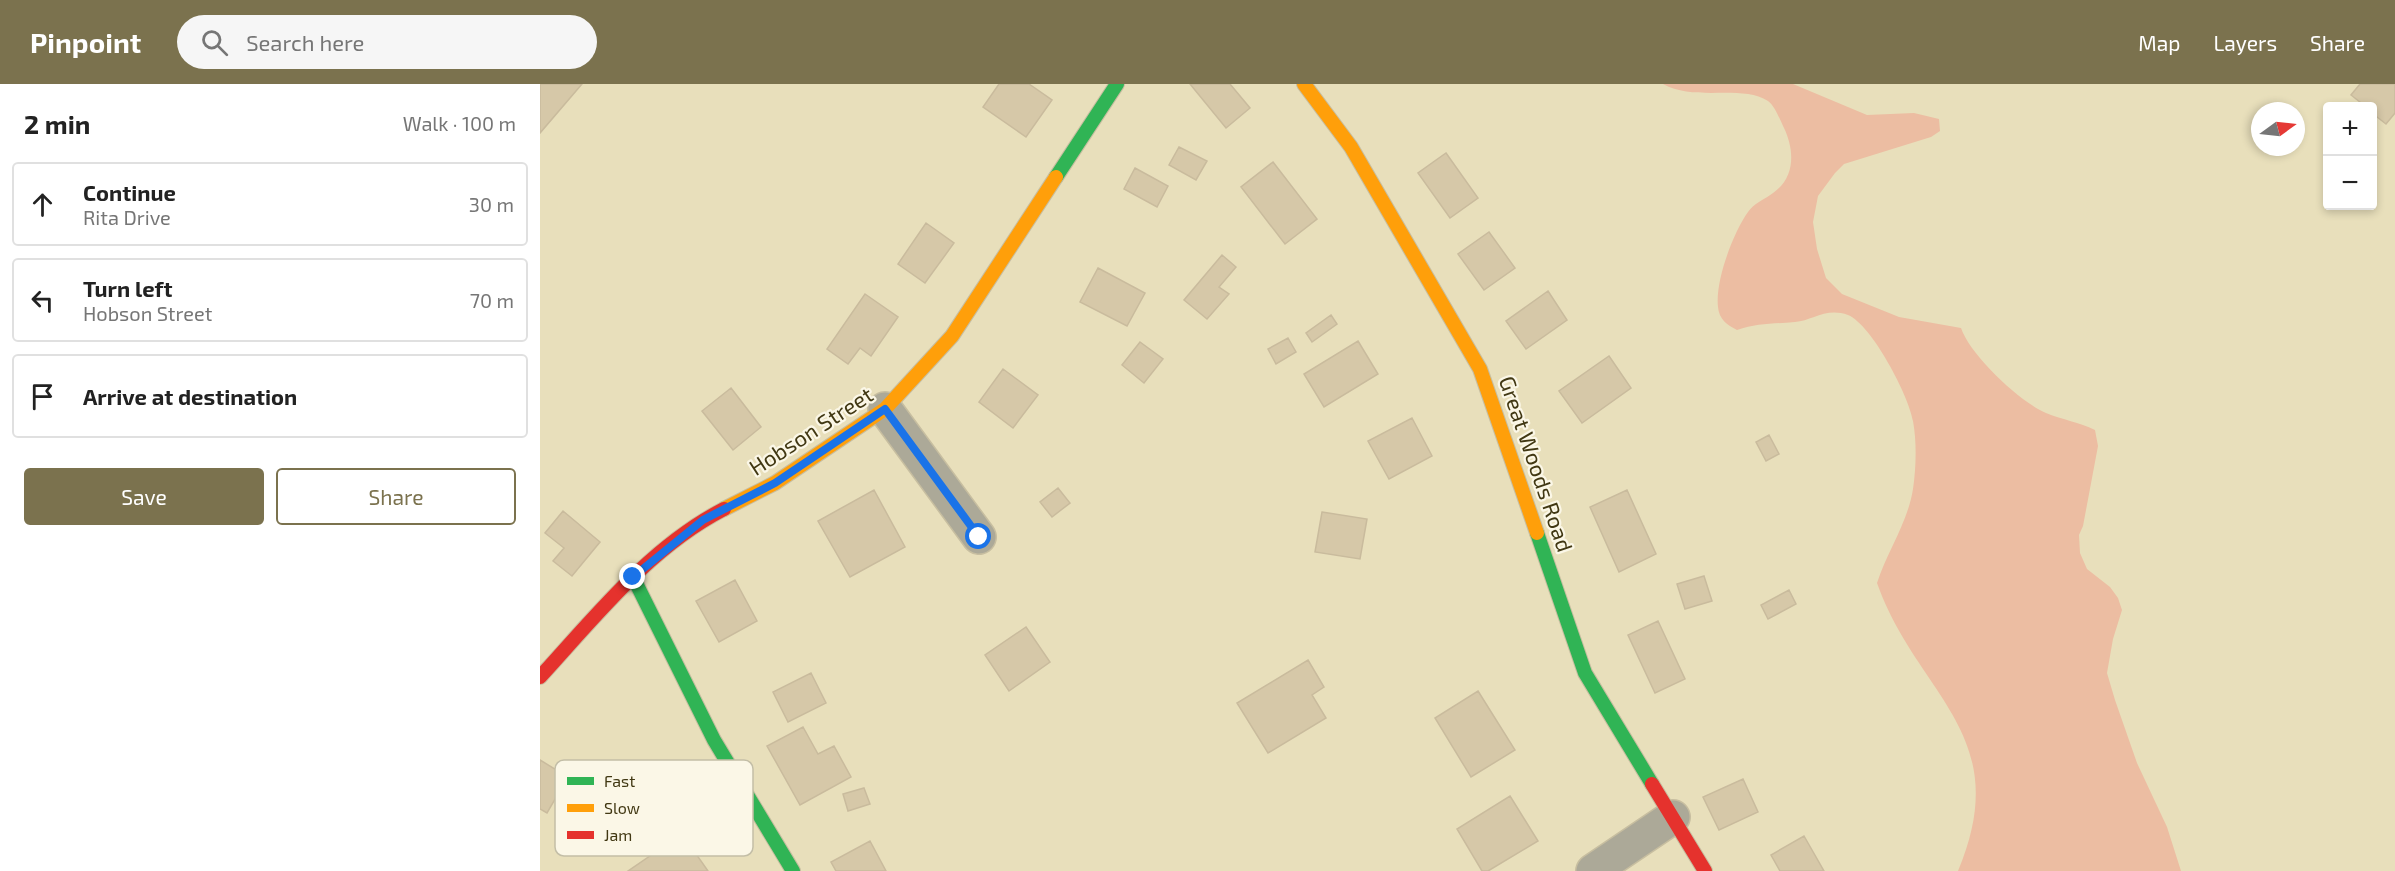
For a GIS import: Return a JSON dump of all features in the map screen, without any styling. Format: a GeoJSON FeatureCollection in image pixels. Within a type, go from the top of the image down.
{"type":"FeatureCollection","features":[{"type":"Feature","properties":{"kind":"street","name":"Hobson Street"},"geometry":{"type":"LineString","coordinates":[[540,677],[633,577],[703,520],[775,483],[885,409],[952,336],[1117,84]]}},
{"type":"Feature","properties":{"kind":"street","name":"Great Woods Road"},"geometry":{"type":"LineString","coordinates":[[1304,84],[1351,147],[1480,369],[1585,673],[1705,871]]}},
{"type":"Feature","properties":{"kind":"street"},"geometry":{"type":"LineString","coordinates":[[885,409],[979,537]]}},
{"type":"Feature","properties":{"kind":"street"},"geometry":{"type":"LineString","coordinates":[[633,577],[726,760]]}},
{"type":"Feature","properties":{"kind":"street"},"geometry":{"type":"LineString","coordinates":[[753,805],[793,871]]}},
{"type":"Feature","properties":{"kind":"street"},"geometry":{"type":"LineString","coordinates":[[1593,871],[1673,818]]}},
{"type":"Feature","properties":{"kind":"shaded area"},"geometry":{"type":"Polygon","coordinates":[[[1663,84],[1793,84],[1867,115],[1914,113],[1939,119],[1940,131],[1931,137],[1844,164],[1818,196],[1813,222],[1817,249],[1826,278],[1842,294],[1899,317],[1961,328],[1974,351],[1985,364],[2023,399],[2046,413],[2095,430],[2098,446],[2083,526],[2079,535],[2080,553],[2087,569],[2110,587],[2118,598],[2122,610],[2113,639],[2107,673],[2137,763],[2167,827],[2181,871],[1958,871],[1973,824],[1975,784],[1968,749],[1936,687],[1894,622],[1877,583],[1907,513],[1913,489],[1916,447],[1913,421],[1905,395],[1878,346],[1858,321],[1848,315],[1826,313],[1801,321],[1759,325],[1737,330],[1722,318],[1718,307],[1719,284],[1731,244],[1750,209],[1773,193],[1786,180],[1791,164],[1788,137],[1773,106],[1757,96],[1689,92],[1663,84]]]}},
{"type":"Feature","properties":{"kind":"building"},"geometry":{"type":"Polygon","coordinates":[[[540,84],[582,84],[540,133],[540,84]]]}},
{"type":"Feature","properties":{"kind":"building"},"geometry":{"type":"Polygon","coordinates":[[[999,84],[1029,84],[1052,100],[1026,137],[983,107],[999,84]]]}},
{"type":"Feature","properties":{"kind":"building"},"geometry":{"type":"Polygon","coordinates":[[[1190,84],[1230,84],[1250,108],[1226,128],[1190,84]]]}},
{"type":"Feature","properties":{"kind":"building"},"geometry":{"type":"Polygon","coordinates":[[[2360,84],[2395,84],[2395,113],[2386,124],[2377,117],[2377,102],[2360,102],[2351,95],[2360,84]]]}},
{"type":"Feature","properties":{"kind":"building"},"geometry":{"type":"Polygon","coordinates":[[[1179,147],[1207,161],[1196,180],[1169,165],[1179,147]]]}},
{"type":"Feature","properties":{"kind":"building"},"geometry":{"type":"Polygon","coordinates":[[[1446,153],[1478,198],[1450,218],[1418,173],[1446,153]]]}},
{"type":"Feature","properties":{"kind":"building"},"geometry":{"type":"Polygon","coordinates":[[[1273,162],[1317,219],[1285,244],[1241,187],[1273,162]]]}},
{"type":"Feature","properties":{"kind":"building"},"geometry":{"type":"Polygon","coordinates":[[[1135,168],[1168,186],[1157,207],[1124,189],[1135,168]]]}},
{"type":"Feature","properties":{"kind":"building"},"geometry":{"type":"Polygon","coordinates":[[[926,223],[954,243],[925,283],[898,264],[926,223]]]}},
{"type":"Feature","properties":{"kind":"building"},"geometry":{"type":"Polygon","coordinates":[[[1489,232],[1515,268],[1484,290],[1458,254],[1489,232]]]}},
{"type":"Feature","properties":{"kind":"building"},"geometry":{"type":"Polygon","coordinates":[[[1222,255],[1236,267],[1219,287],[1229,294],[1207,319],[1184,300],[1222,255]]]}},
{"type":"Feature","properties":{"kind":"building"},"geometry":{"type":"Polygon","coordinates":[[[1098,268],[1145,293],[1127,326],[1080,302],[1098,268]]]}},
{"type":"Feature","properties":{"kind":"building"},"geometry":{"type":"Polygon","coordinates":[[[1548,291],[1567,320],[1526,349],[1506,321],[1548,291]]]}},
{"type":"Feature","properties":{"kind":"building"},"geometry":{"type":"Polygon","coordinates":[[[865,294],[898,317],[871,356],[860,348],[848,364],[827,349],[865,294]]]}},
{"type":"Feature","properties":{"kind":"building"},"geometry":{"type":"Polygon","coordinates":[[[1331,315],[1337,324],[1312,342],[1306,333],[1331,315]]]}},
{"type":"Feature","properties":{"kind":"building"},"geometry":{"type":"Polygon","coordinates":[[[1288,338],[1296,352],[1276,364],[1268,349],[1288,338]]]}},
{"type":"Feature","properties":{"kind":"building"},"geometry":{"type":"Polygon","coordinates":[[[1358,341],[1378,374],[1324,407],[1304,374],[1358,341]]]}},
{"type":"Feature","properties":{"kind":"building"},"geometry":{"type":"Polygon","coordinates":[[[1140,342],[1163,359],[1144,383],[1122,365],[1140,342]]]}},
{"type":"Feature","properties":{"kind":"building"},"geometry":{"type":"Polygon","coordinates":[[[1609,356],[1631,388],[1582,423],[1559,391],[1609,356]]]}},
{"type":"Feature","properties":{"kind":"building"},"geometry":{"type":"Polygon","coordinates":[[[1003,369],[1038,395],[1013,428],[979,402],[1003,369]]]}},
{"type":"Feature","properties":{"kind":"building"},"geometry":{"type":"Polygon","coordinates":[[[731,388],[761,427],[733,450],[702,411],[731,388]]]}},
{"type":"Feature","properties":{"kind":"building"},"geometry":{"type":"Polygon","coordinates":[[[1412,418],[1432,456],[1389,479],[1368,441],[1412,418]]]}},
{"type":"Feature","properties":{"kind":"building"},"geometry":{"type":"Polygon","coordinates":[[[1769,435],[1779,454],[1766,461],[1756,442],[1769,435]]]}},
{"type":"Feature","properties":{"kind":"building"},"geometry":{"type":"Polygon","coordinates":[[[1058,488],[1070,503],[1052,517],[1040,502],[1058,488]]]}},
{"type":"Feature","properties":{"kind":"building"},"geometry":{"type":"Polygon","coordinates":[[[874,490],[905,547],[850,577],[818,521],[874,490]]]}},
{"type":"Feature","properties":{"kind":"building"},"geometry":{"type":"Polygon","coordinates":[[[1627,490],[1656,554],[1619,572],[1590,507],[1627,490]]]}},
{"type":"Feature","properties":{"kind":"building"},"geometry":{"type":"Polygon","coordinates":[[[563,511],[600,542],[572,576],[553,561],[564,548],[545,533],[563,511]]]}},
{"type":"Feature","properties":{"kind":"building"},"geometry":{"type":"Polygon","coordinates":[[[1322,512],[1367,519],[1360,559],[1315,552],[1322,512]]]}},
{"type":"Feature","properties":{"kind":"building"},"geometry":{"type":"Polygon","coordinates":[[[1704,576],[1712,601],[1685,609],[1677,584],[1704,576]]]}},
{"type":"Feature","properties":{"kind":"building"},"geometry":{"type":"Polygon","coordinates":[[[735,580],[757,621],[719,642],[696,601],[735,580]]]}},
{"type":"Feature","properties":{"kind":"building"},"geometry":{"type":"Polygon","coordinates":[[[1789,590],[1796,604],[1768,619],[1761,605],[1789,590]]]}},
{"type":"Feature","properties":{"kind":"building"},"geometry":{"type":"Polygon","coordinates":[[[1658,621],[1685,679],[1655,693],[1628,635],[1658,621]]]}},
{"type":"Feature","properties":{"kind":"building"},"geometry":{"type":"Polygon","coordinates":[[[1026,627],[1050,662],[1009,691],[985,655],[1026,627]]]}},
{"type":"Feature","properties":{"kind":"building"},"geometry":{"type":"Polygon","coordinates":[[[1308,660],[1324,687],[1312,695],[1326,718],[1268,753],[1237,703],[1308,660]]]}},
{"type":"Feature","properties":{"kind":"building"},"geometry":{"type":"Polygon","coordinates":[[[811,673],[826,703],[788,722],[773,692],[811,673]]]}},
{"type":"Feature","properties":{"kind":"building"},"geometry":{"type":"Polygon","coordinates":[[[1478,691],[1515,750],[1471,777],[1435,718],[1478,691]]]}},
{"type":"Feature","properties":{"kind":"building"},"geometry":{"type":"Polygon","coordinates":[[[803,727],[818,754],[834,746],[851,777],[800,805],[767,746],[803,727]]]}},
{"type":"Feature","properties":{"kind":"building"},"geometry":{"type":"Polygon","coordinates":[[[540,760],[555,769],[555,799],[547,813],[540,809],[540,760]]]}},
{"type":"Feature","properties":{"kind":"building"},"geometry":{"type":"Polygon","coordinates":[[[1743,779],[1758,812],[1719,830],[1703,797],[1743,779]]]}},
{"type":"Feature","properties":{"kind":"building"},"geometry":{"type":"Polygon","coordinates":[[[864,788],[870,804],[848,811],[843,794],[864,788]]]}},
{"type":"Feature","properties":{"kind":"building"},"geometry":{"type":"Polygon","coordinates":[[[1510,796],[1538,841],[1488,871],[1482,871],[1457,829],[1510,796]]]}},
{"type":"Feature","properties":{"kind":"building"},"geometry":{"type":"Polygon","coordinates":[[[1804,836],[1824,871],[1780,871],[1771,855],[1804,836]]]}},
{"type":"Feature","properties":{"kind":"building"},"geometry":{"type":"Polygon","coordinates":[[[870,841],[886,871],[836,871],[831,862],[870,841]]]}},
{"type":"Feature","properties":{"kind":"building"},"geometry":{"type":"Polygon","coordinates":[[[650,856],[697,856],[708,871],[628,871],[650,856]]]}},
{"type":"Feature","properties":{"kind":"traffic: fast"},"geometry":{"type":"LineString","coordinates":[[1056,177],[1117,84]]}},
{"type":"Feature","properties":{"kind":"traffic: fast"},"geometry":{"type":"LineString","coordinates":[[1537,533],[1585,673],[1652,784]]}},
{"type":"Feature","properties":{"kind":"traffic: fast"},"geometry":{"type":"LineString","coordinates":[[633,577],[726,760]]}},
{"type":"Feature","properties":{"kind":"traffic: fast"},"geometry":{"type":"LineString","coordinates":[[753,805],[793,871]]}},
{"type":"Feature","properties":{"kind":"traffic: slow"},"geometry":{"type":"LineString","coordinates":[[1304,84],[1351,147],[1480,369],[1537,533]]}},
{"type":"Feature","properties":{"kind":"traffic: slow"},"geometry":{"type":"LineString","coordinates":[[724,509],[775,483],[885,409],[952,336],[1056,177]]}},
{"type":"Feature","properties":{"kind":"traffic: jam"},"geometry":{"type":"LineString","coordinates":[[540,677],[603,607],[648,563],[697,525],[724,509]]}},
{"type":"Feature","properties":{"kind":"traffic: jam"},"geometry":{"type":"LineString","coordinates":[[1652,784],[1705,871]]}},
{"type":"Feature","properties":{"kind":"route"},"geometry":{"type":"LineString","coordinates":[[633,577],[703,520],[775,483],[885,409],[979,537]]}}]}
